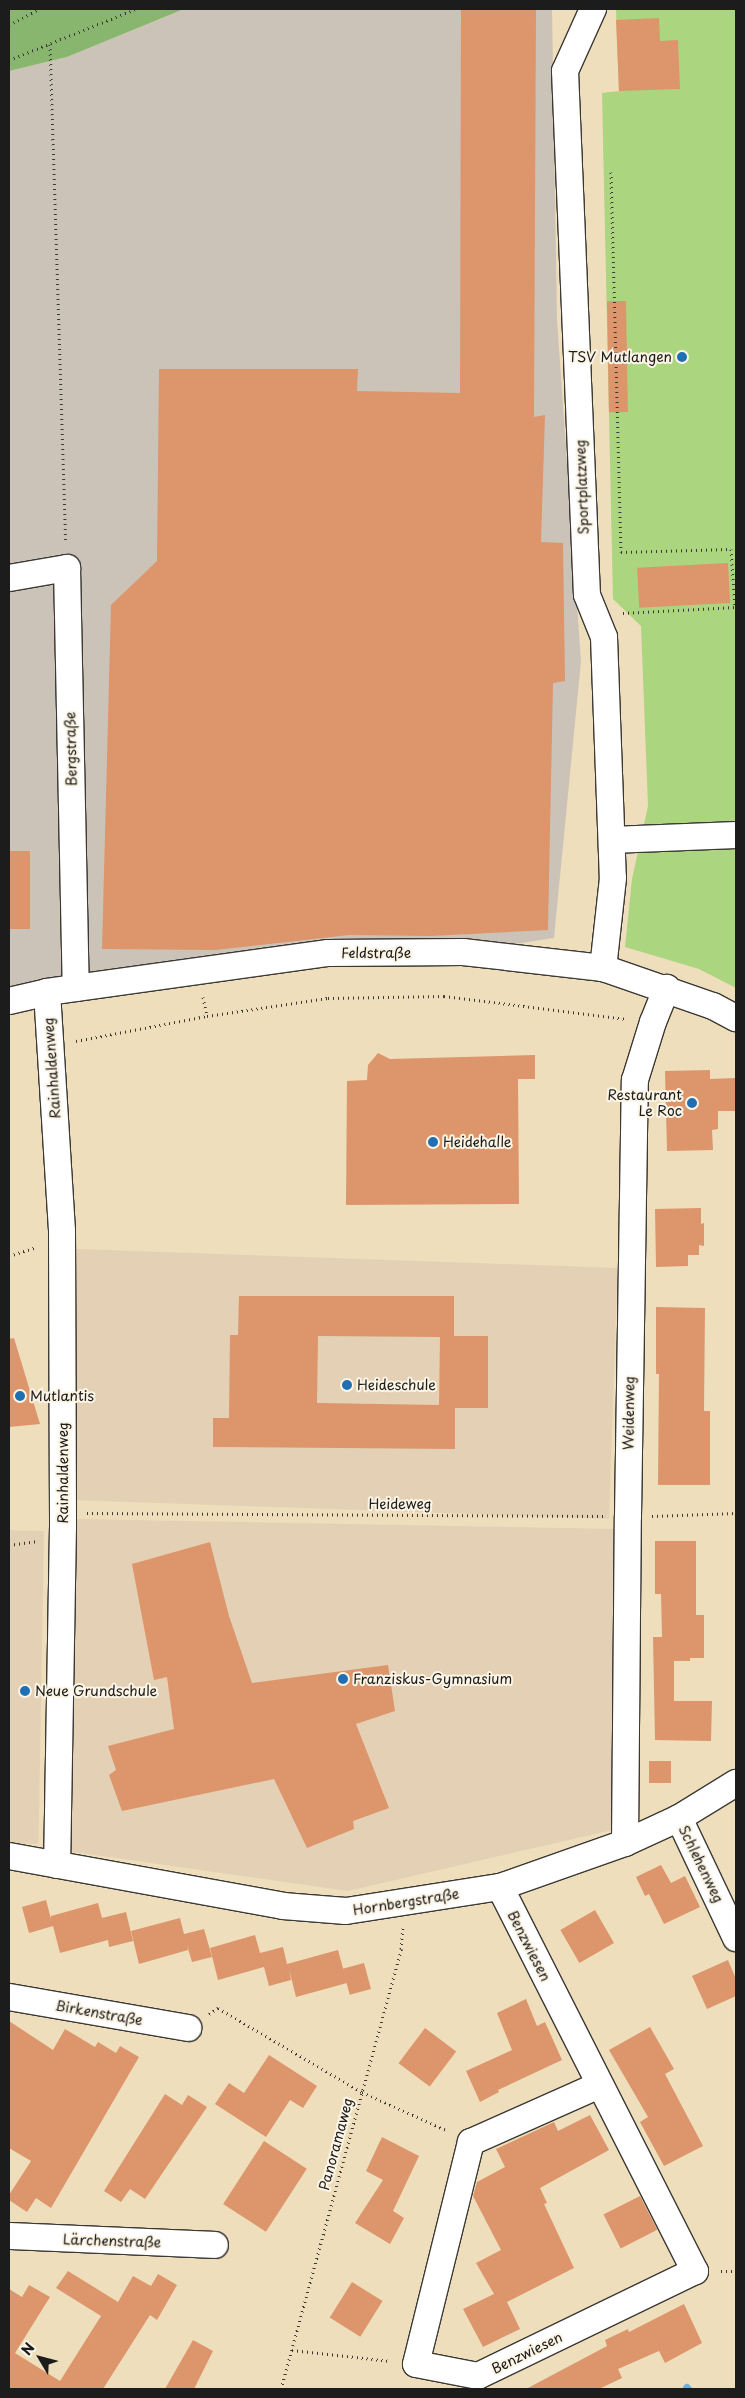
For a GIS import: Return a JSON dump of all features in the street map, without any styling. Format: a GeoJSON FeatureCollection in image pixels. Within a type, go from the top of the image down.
{"type":"FeatureCollection","features":[{"type":"Feature","properties":{"kind":"street","name":"Sportplatzweg"},"geometry":{"type":"LineString","coordinates":[[593,9],[565,71],[586,595],[604,637],[613,878],[603,968]]}},
{"type":"Feature","properties":{"kind":"street"},"geometry":{"type":"LineString","coordinates":[[9,578],[67,568]]}},
{"type":"Feature","properties":{"kind":"street","name":"Bergstraße"},"geometry":{"type":"LineString","coordinates":[[67,568],[76,988]]}},
{"type":"Feature","properties":{"kind":"street"},"geometry":{"type":"LineString","coordinates":[[612,840],[736,835]]}},
{"type":"Feature","properties":{"kind":"street","name":"Feldstraße"},"geometry":{"type":"LineString","coordinates":[[9,1001],[47,992],[328,953],[463,952],[603,968],[667,988],[713,1006],[736,1018]]}},
{"type":"Feature","properties":{"kind":"street","name":"Weidenweg"},"geometry":{"type":"LineString","coordinates":[[625,1843],[635,1080],[653,1022],[667,988]]}},
{"type":"Feature","properties":{"kind":"street","name":"Rainhaldenweg"},"geometry":{"type":"LineString","coordinates":[[47,992],[62,1230],[63,1513],[57,1865]]}},
{"type":"Feature","properties":{"kind":"street","name":"Hornbergstraße"},"geometry":{"type":"LineString","coordinates":[[9,1856],[283,1906],[346,1911],[500,1887],[625,1843],[680,1818],[731,1787]]}},
{"type":"Feature","properties":{"kind":"street","name":"Schlehenweg"},"geometry":{"type":"LineString","coordinates":[[680,1818],[736,1938]]}},
{"type":"Feature","properties":{"kind":"street","name":"Benzwiesen"},"geometry":{"type":"LineString","coordinates":[[416,2364],[478,2376],[695,2271],[500,1887]]}},
{"type":"Feature","properties":{"kind":"street","name":"Birkenstraße"},"geometry":{"type":"LineString","coordinates":[[9,1997],[188,2028]]}},
{"type":"Feature","properties":{"kind":"street"},"geometry":{"type":"LineString","coordinates":[[416,2364],[471,2142],[599,2085]]}},
{"type":"Feature","properties":{"kind":"street","name":"Lärchenstraße"},"geometry":{"type":"LineString","coordinates":[[9,2236],[215,2245]]}},
{"type":"Feature","properties":{"kind":"path"},"geometry":{"type":"LineString","coordinates":[[9,25],[39,9]]}},
{"type":"Feature","properties":{"kind":"path"},"geometry":{"type":"LineString","coordinates":[[9,60],[136,9]]}},
{"type":"Feature","properties":{"kind":"path"},"geometry":{"type":"LineString","coordinates":[[50,44],[67,568]]}},
{"type":"Feature","properties":{"kind":"path"},"geometry":{"type":"LineString","coordinates":[[594,614],[735,607],[731,549],[621,552],[611,172]]}},
{"type":"Feature","properties":{"kind":"path"},"geometry":{"type":"LineString","coordinates":[[51,1046],[207,1016],[328,998],[444,996],[653,1022]]}},
{"type":"Feature","properties":{"kind":"path","name":"Heideweg"},"geometry":{"type":"LineString","coordinates":[[63,1513],[628,1516],[736,1514]]}},
{"type":"Feature","properties":{"kind":"path","name":"Panoramaweg"},"geometry":{"type":"LineString","coordinates":[[281,2389],[401,1949],[405,1903]]}},
{"type":"Feature","properties":{"kind":"path"},"geometry":{"type":"LineString","coordinates":[[188,2028],[218,2008],[362,2092],[471,2142]]}},
{"type":"Feature","properties":{"kind":"path"},"geometry":{"type":"LineString","coordinates":[[292,2350],[416,2364]]}},
{"type":"Feature","properties":{"kind":"shaded area"},"geometry":{"type":"Polygon","coordinates":[[[184,9],[552,9],[557,320],[581,661],[554,938],[463,952],[328,953],[9,1001],[9,71],[67,57],[184,9]]]}},
{"type":"Feature","properties":{"kind":"shaded area","name":"Heideschule"},"geometry":{"type":"Polygon","coordinates":[[[76,1249],[618,1268],[609,1519],[67,1500],[76,1249]]]}},
{"type":"Feature","properties":{"kind":"shaded area","name":"Franziskus-Gymnasium"},"geometry":{"type":"Polygon","coordinates":[[[74,1519],[617,1529],[612,1830],[348,1891],[67,1851],[74,1519]]]}},
{"type":"Feature","properties":{"kind":"shaded area","name":"Neue Grundschule"},"geometry":{"type":"Polygon","coordinates":[[[9,1530],[44,1531],[39,1844],[9,1843],[9,1530]]]}},
{"type":"Feature","properties":{"kind":"green space"},"geometry":{"type":"Polygon","coordinates":[[[9,9],[184,9],[67,57],[9,71],[9,9]]]}},
{"type":"Feature","properties":{"kind":"green space"},"geometry":{"type":"Polygon","coordinates":[[[616,9],[736,9],[736,988],[699,969],[625,947],[632,879],[648,806],[641,626],[613,599],[602,93],[619,91],[616,9]]]}},
{"type":"Feature","properties":{"kind":"building"},"geometry":{"type":"Polygon","coordinates":[[[461,9],[536,9],[534,417],[545,415],[541,542],[563,543],[565,681],[553,683],[548,930],[431,936],[349,935],[216,950],[102,949],[111,605],[157,561],[159,369],[358,369],[357,391],[460,393],[461,9]]]}},
{"type":"Feature","properties":{"kind":"building"},"geometry":{"type":"Polygon","coordinates":[[[659,18],[660,41],[678,40],[680,89],[619,91],[616,20],[659,18]]]}},
{"type":"Feature","properties":{"kind":"building"},"geometry":{"type":"Polygon","coordinates":[[[607,301],[626,301],[628,412],[609,412],[607,301]]]}},
{"type":"Feature","properties":{"kind":"building"},"geometry":{"type":"Polygon","coordinates":[[[728,563],[730,603],[639,608],[637,568],[728,563]]]}},
{"type":"Feature","properties":{"kind":"building"},"geometry":{"type":"Polygon","coordinates":[[[9,851],[30,851],[30,929],[9,929],[9,851]]]}},
{"type":"Feature","properties":{"kind":"building","name":"Heidehalle"},"geometry":{"type":"Polygon","coordinates":[[[378,1053],[390,1059],[535,1055],[535,1079],[518,1079],[519,1204],[346,1205],[347,1081],[367,1080],[368,1065],[378,1053]]]}},
{"type":"Feature","properties":{"kind":"building","name":"Restaurant Le Roc"},"geometry":{"type":"Polygon","coordinates":[[[710,1070],[710,1079],[736,1078],[736,1111],[718,1111],[718,1129],[712,1130],[713,1150],[667,1151],[665,1071],[710,1070]]]}},
{"type":"Feature","properties":{"kind":"building"},"geometry":{"type":"Polygon","coordinates":[[[701,1208],[701,1224],[704,1223],[704,1246],[699,1245],[699,1255],[688,1255],[688,1266],[656,1267],[655,1209],[701,1208]]]}},
{"type":"Feature","properties":{"kind":"building"},"geometry":{"type":"Polygon","coordinates":[[[239,1296],[454,1296],[454,1336],[488,1336],[488,1408],[455,1408],[455,1449],[213,1447],[213,1418],[229,1418],[230,1335],[238,1335],[239,1296]],[[318,1336],[317,1403],[439,1405],[440,1337],[318,1336]]]}},
{"type":"Feature","properties":{"kind":"building"},"geometry":{"type":"Polygon","coordinates":[[[656,1307],[705,1308],[704,1411],[710,1411],[710,1485],[658,1485],[659,1374],[656,1374],[656,1307]]]}},
{"type":"Feature","properties":{"kind":"building","name":"Mutlantis"},"geometry":{"type":"Polygon","coordinates":[[[14,1338],[40,1424],[9,1427],[9,1339],[14,1338]]]}},
{"type":"Feature","properties":{"kind":"building"},"geometry":{"type":"Polygon","coordinates":[[[655,1541],[696,1541],[696,1615],[704,1615],[704,1658],[690,1658],[690,1661],[674,1661],[674,1701],[712,1701],[711,1741],[655,1740],[653,1637],[662,1637],[661,1594],[655,1594],[655,1541]]]}},
{"type":"Feature","properties":{"kind":"building"},"geometry":{"type":"Polygon","coordinates":[[[210,1542],[229,1616],[252,1683],[388,1665],[395,1711],[356,1724],[389,1808],[353,1821],[354,1829],[307,1848],[274,1779],[122,1811],[109,1775],[116,1770],[108,1746],[174,1729],[167,1677],[154,1680],[132,1564],[210,1542]]]}},
{"type":"Feature","properties":{"kind":"building"},"geometry":{"type":"Polygon","coordinates":[[[649,1761],[671,1761],[671,1783],[649,1783],[649,1761]]]}},
{"type":"Feature","properties":{"kind":"building"},"geometry":{"type":"Polygon","coordinates":[[[661,1865],[671,1883],[685,1876],[700,1907],[664,1924],[649,1894],[645,1896],[636,1877],[661,1865]]]}},
{"type":"Feature","properties":{"kind":"building"},"geometry":{"type":"Polygon","coordinates":[[[46,1900],[51,1919],[51,1916],[98,1903],[102,1918],[126,1912],[133,1941],[109,1947],[108,1940],[60,1953],[53,1926],[29,1933],[22,1907],[46,1900]]]}},
{"type":"Feature","properties":{"kind":"building"},"geometry":{"type":"Polygon","coordinates":[[[595,1910],[614,1943],[579,1963],[560,1930],[595,1910]]]}},
{"type":"Feature","properties":{"kind":"building"},"geometry":{"type":"Polygon","coordinates":[[[180,1918],[184,1934],[204,1929],[212,1957],[192,1962],[187,1945],[188,1950],[139,1964],[131,1931],[180,1918]]]}},
{"type":"Feature","properties":{"kind":"building"},"geometry":{"type":"Polygon","coordinates":[[[255,1935],[260,1953],[283,1947],[287,1964],[338,1950],[347,1983],[296,1997],[289,1969],[291,1980],[269,1986],[264,1967],[218,1980],[210,1948],[255,1935]]]}},
{"type":"Feature","properties":{"kind":"building"},"geometry":{"type":"Polygon","coordinates":[[[728,1960],[736,1979],[736,1996],[707,2009],[692,1976],[728,1960]]]}},
{"type":"Feature","properties":{"kind":"building"},"geometry":{"type":"Polygon","coordinates":[[[364,1963],[371,1989],[350,1995],[343,1969],[364,1963]]]}},
{"type":"Feature","properties":{"kind":"building"},"geometry":{"type":"Polygon","coordinates":[[[526,1999],[537,2026],[545,2022],[562,2060],[498,2090],[499,2092],[480,2102],[466,2071],[512,2050],[497,2013],[526,1999]]]}},
{"type":"Feature","properties":{"kind":"building"},"geometry":{"type":"Polygon","coordinates":[[[9,2021],[53,2050],[65,2029],[95,2047],[98,2042],[116,2053],[120,2046],[139,2057],[51,2208],[36,2198],[27,2212],[9,2200],[9,2195],[31,2161],[9,2148],[9,2021]]]}},
{"type":"Feature","properties":{"kind":"building"},"geometry":{"type":"Polygon","coordinates":[[[650,2027],[674,2069],[665,2074],[703,2146],[664,2166],[640,2122],[648,2117],[609,2050],[650,2027]]]}},
{"type":"Feature","properties":{"kind":"building"},"geometry":{"type":"Polygon","coordinates":[[[425,2028],[456,2051],[430,2087],[399,2063],[425,2028]]]}},
{"type":"Feature","properties":{"kind":"building"},"geometry":{"type":"Polygon","coordinates":[[[269,2055],[317,2086],[303,2108],[290,2100],[266,2137],[215,2104],[229,2083],[244,2093],[269,2055]]]}},
{"type":"Feature","properties":{"kind":"building"},"geometry":{"type":"Polygon","coordinates":[[[165,2094],[182,2105],[188,2095],[207,2107],[145,2199],[130,2189],[121,2202],[104,2191],[165,2094]]]}},
{"type":"Feature","properties":{"kind":"building"},"geometry":{"type":"Polygon","coordinates":[[[590,2115],[609,2150],[540,2188],[547,2203],[544,2204],[574,2268],[507,2302],[520,2329],[483,2347],[463,2309],[494,2294],[476,2263],[501,2250],[473,2196],[477,2182],[505,2167],[496,2149],[554,2122],[558,2131],[590,2115]]]}},
{"type":"Feature","properties":{"kind":"building"},"geometry":{"type":"Polygon","coordinates":[[[382,2137],[419,2156],[393,2211],[404,2218],[390,2244],[355,2223],[383,2180],[366,2171],[382,2137]]]}},
{"type":"Feature","properties":{"kind":"building"},"geometry":{"type":"Polygon","coordinates":[[[264,2141],[307,2169],[266,2232],[223,2204],[264,2141]]]}},
{"type":"Feature","properties":{"kind":"building"},"geometry":{"type":"Polygon","coordinates":[[[640,2196],[657,2230],[621,2248],[603,2215],[640,2196]]]}},
{"type":"Feature","properties":{"kind":"building"},"geometry":{"type":"Polygon","coordinates":[[[68,2271],[118,2302],[133,2276],[151,2286],[158,2274],[177,2285],[157,2320],[150,2315],[103,2389],[9,2389],[9,2289],[22,2297],[29,2285],[50,2297],[15,2353],[60,2381],[101,2316],[56,2288],[68,2271]]]}},
{"type":"Feature","properties":{"kind":"building"},"geometry":{"type":"Polygon","coordinates":[[[352,2282],[383,2301],[360,2337],[330,2318],[352,2282]]]}},
{"type":"Feature","properties":{"kind":"building"},"geometry":{"type":"Polygon","coordinates":[[[684,2304],[702,2343],[665,2363],[659,2351],[618,2369],[622,2378],[599,2389],[526,2389],[607,2346],[605,2340],[628,2329],[629,2332],[684,2304]]]}},
{"type":"Feature","properties":{"kind":"building"},"geometry":{"type":"Polygon","coordinates":[[[193,2340],[213,2351],[194,2389],[165,2389],[193,2340]]]}},
{"type":"Feature","properties":{"kind":"place","name":"TSV Mutlangen"},"geometry":{"type":"Point","coordinates":[682,357]}},
{"type":"Feature","properties":{"kind":"place","name":"Restaurant Le Roc"},"geometry":{"type":"Point","coordinates":[692,1103]}},
{"type":"Feature","properties":{"kind":"place","name":"Heidehalle"},"geometry":{"type":"Point","coordinates":[433,1142]}},
{"type":"Feature","properties":{"kind":"place","name":"Heideschule"},"geometry":{"type":"Point","coordinates":[347,1385]}},
{"type":"Feature","properties":{"kind":"place","name":"Mutlantis"},"geometry":{"type":"Point","coordinates":[20,1396]}},
{"type":"Feature","properties":{"kind":"place","name":"Franziskus-Gymnasium"},"geometry":{"type":"Point","coordinates":[343,1679]}},
{"type":"Feature","properties":{"kind":"place","name":"Neue Grundschule"},"geometry":{"type":"Point","coordinates":[25,1691]}}]}
